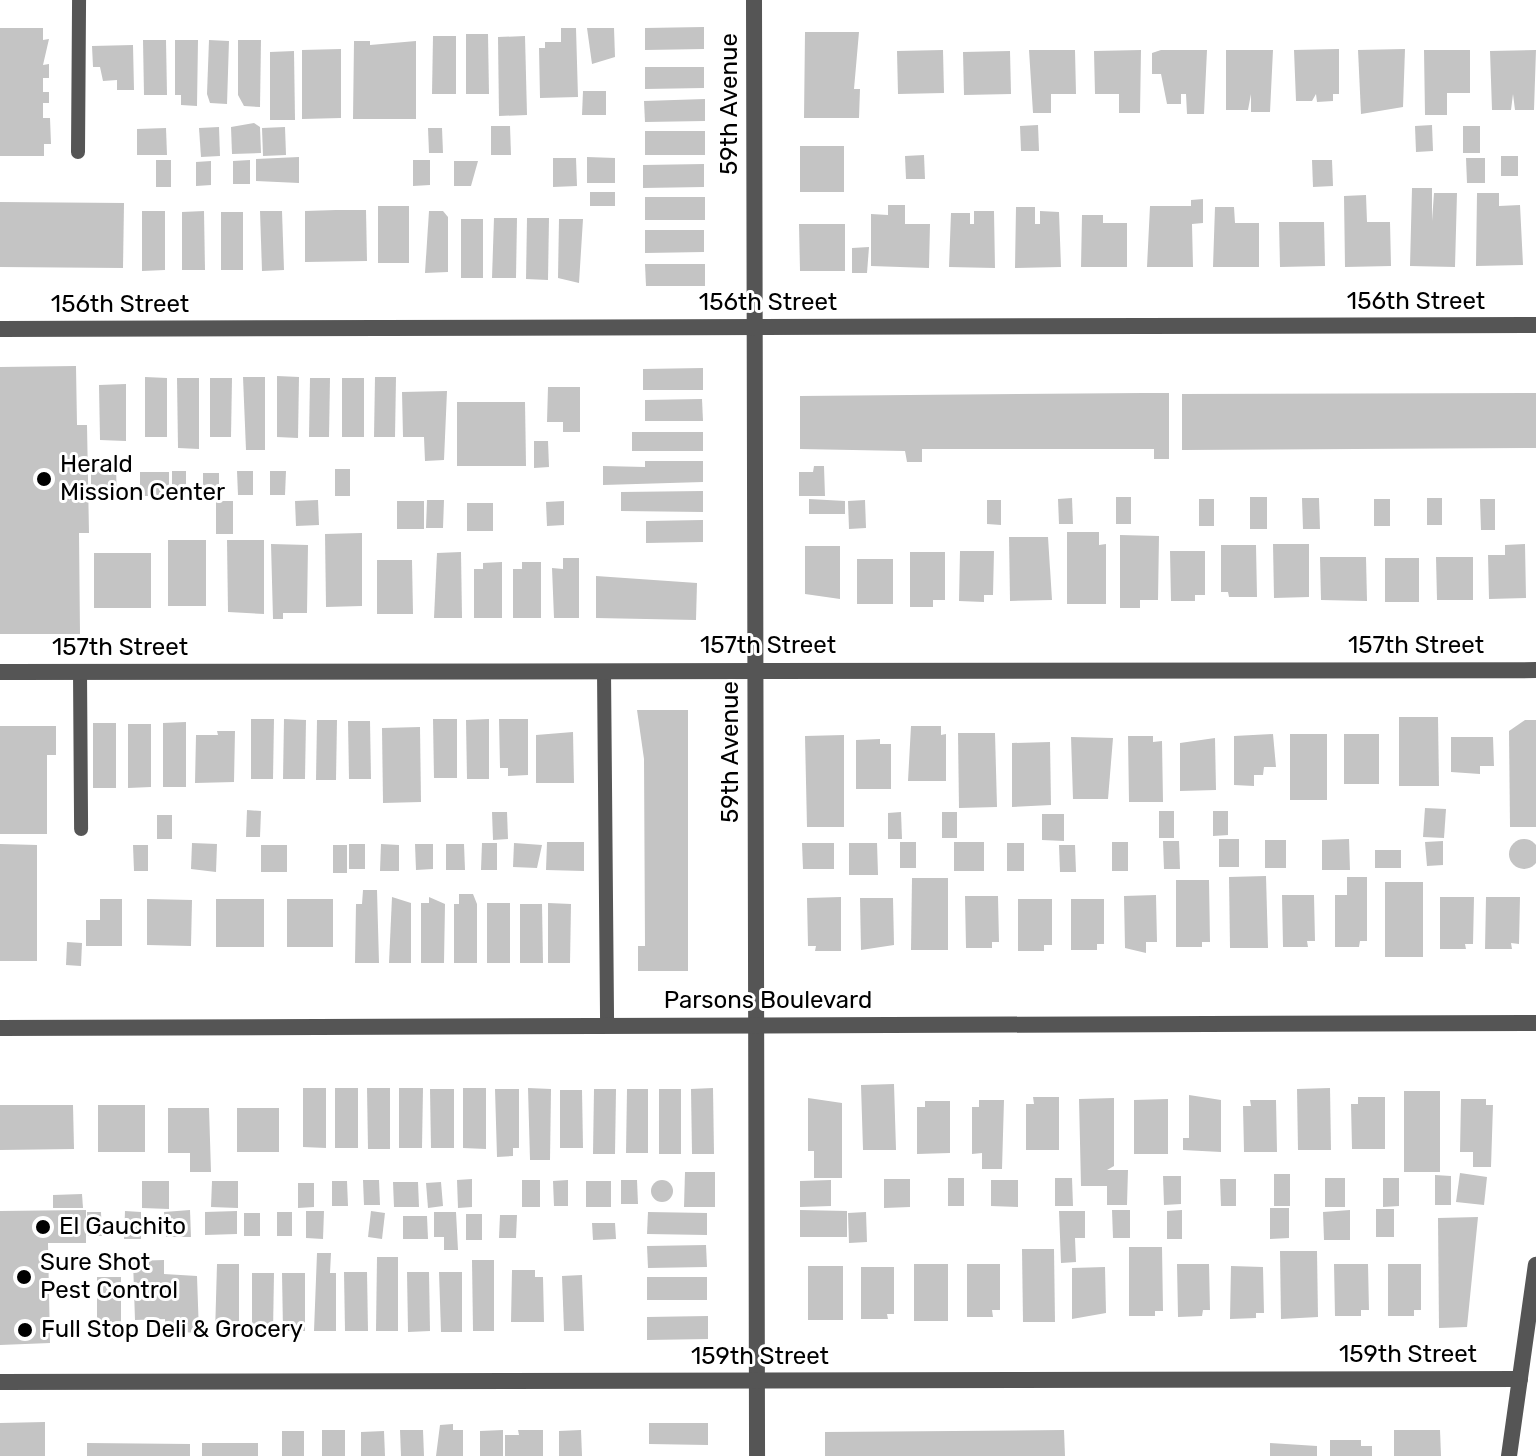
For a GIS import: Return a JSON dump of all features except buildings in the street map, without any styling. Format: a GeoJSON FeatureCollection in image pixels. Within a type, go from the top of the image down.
{"type":"FeatureCollection","features":[{"type":"Feature","properties":{"kind":"street","name":"59th Avenue"},"geometry":{"type":"LineString","coordinates":[[754,0],[757,1456]]}},
{"type":"Feature","properties":{"kind":"street","name":"156th Street"},"geometry":{"type":"LineString","coordinates":[[0,329],[1536,325]]}},
{"type":"Feature","properties":{"kind":"street","name":"157th Street"},"geometry":{"type":"LineString","coordinates":[[0,672],[1536,670]]}},
{"type":"Feature","properties":{"kind":"street","name":"Parsons Boulevard"},"geometry":{"type":"LineString","coordinates":[[0,1028],[1536,1023]]}},
{"type":"Feature","properties":{"kind":"street"},"geometry":{"type":"LineString","coordinates":[[1509,1456],[1536,1265]]}},
{"type":"Feature","properties":{"kind":"street","name":"159th Street"},"geometry":{"type":"LineString","coordinates":[[0,1382],[1520,1379]]}},
{"type":"Feature","properties":{"kind":"lane"},"geometry":{"type":"LineString","coordinates":[[78,152],[79,0]]}},
{"type":"Feature","properties":{"kind":"lane"},"geometry":{"type":"LineString","coordinates":[[604,671],[607,1024]]}},
{"type":"Feature","properties":{"kind":"lane"},"geometry":{"type":"LineString","coordinates":[[80,672],[81,829]]}},
{"type":"Feature","properties":{"kind":"place","name":"Herald Mission Center"},"geometry":{"type":"Point","coordinates":[44,479]}},
{"type":"Feature","properties":{"kind":"place","name":"El Gauchito"},"geometry":{"type":"Point","coordinates":[43,1227]}},
{"type":"Feature","properties":{"kind":"place","name":"Sure Shot Pest Control"},"geometry":{"type":"Point","coordinates":[24,1277]}},
{"type":"Feature","properties":{"kind":"place","name":"Full Stop Deli & Grocery"},"geometry":{"type":"Point","coordinates":[25,1330]}}]}
